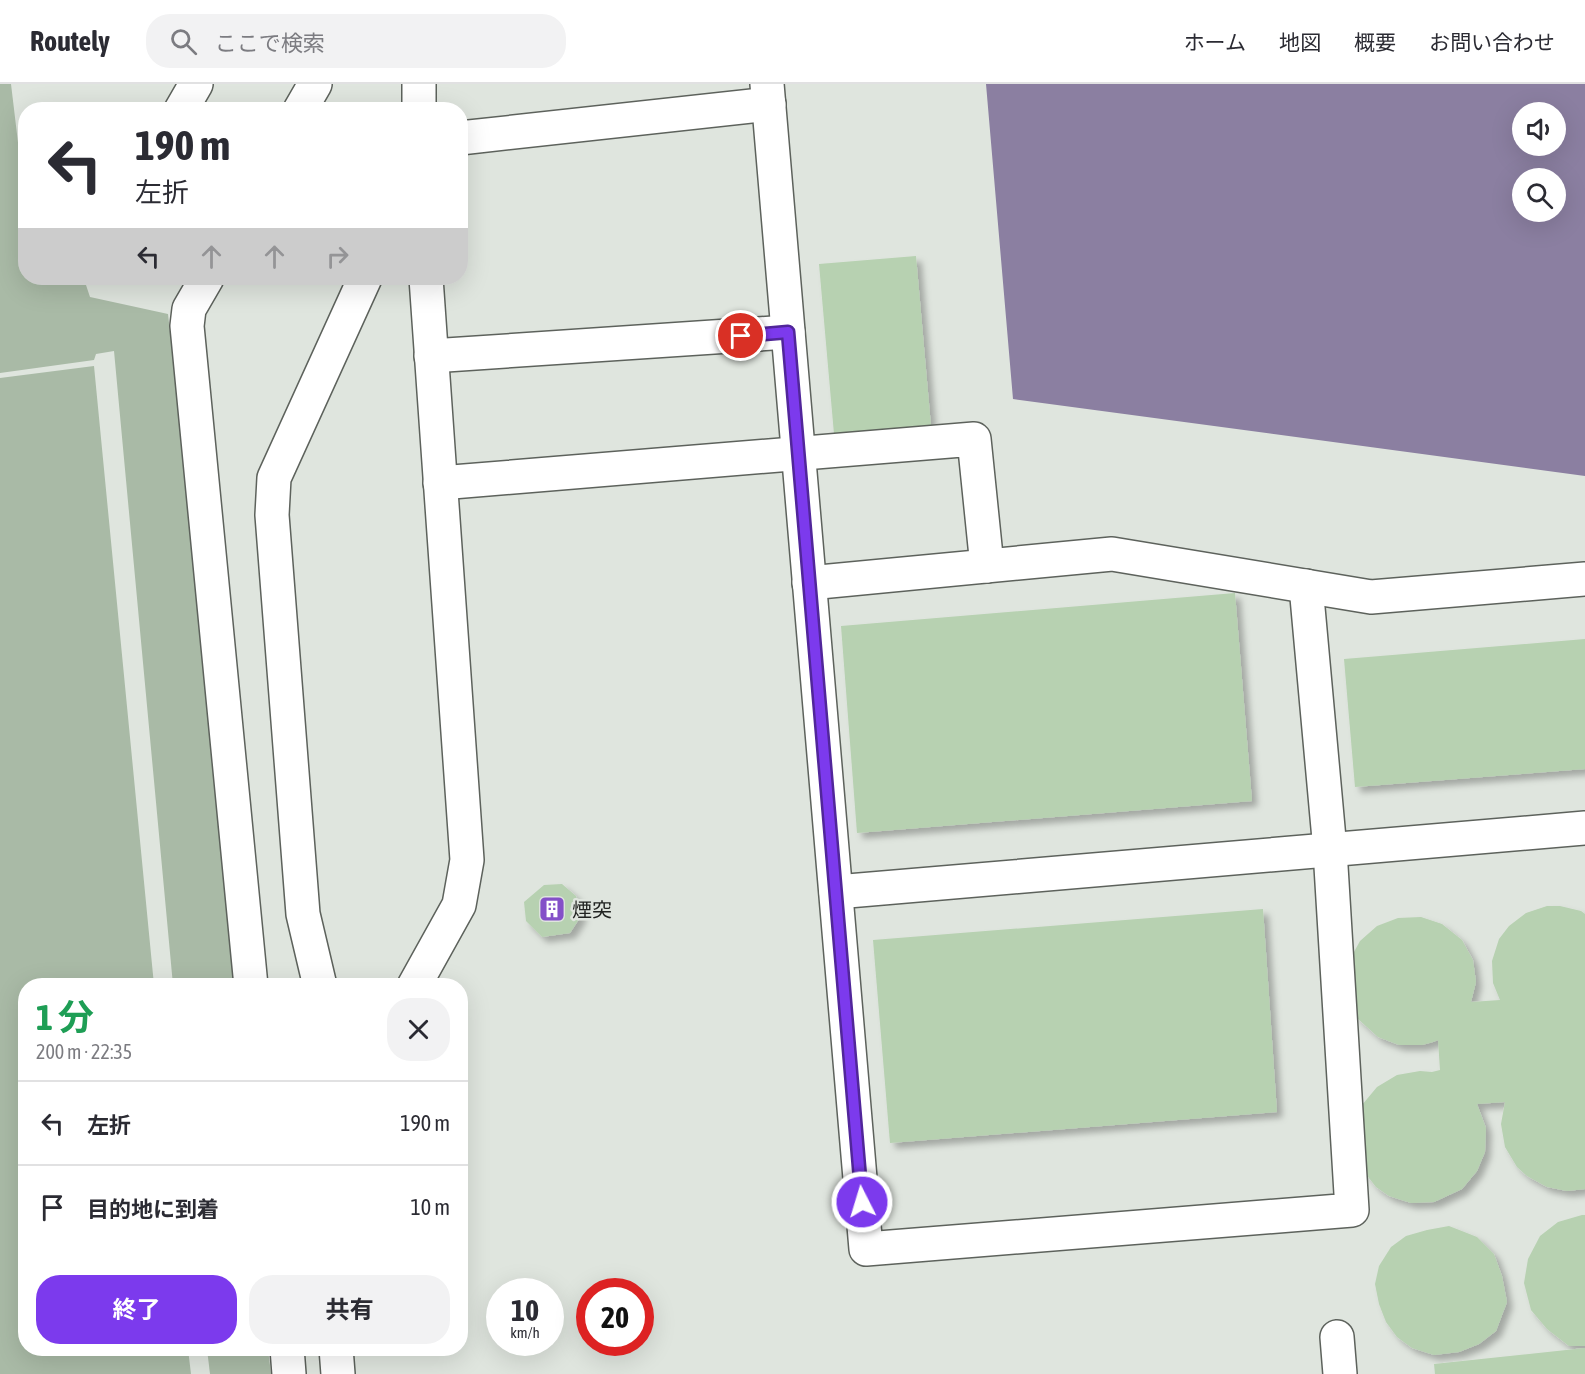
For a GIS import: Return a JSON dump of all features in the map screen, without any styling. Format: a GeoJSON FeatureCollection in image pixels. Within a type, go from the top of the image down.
{"type":"FeatureCollection","features":[{"type":"Feature","properties":{"kind":"lane"},"geometry":{"type":"LineString","coordinates":[[186,102],[196,84]]}},
{"type":"Feature","properties":{"kind":"lane"},"geometry":{"type":"LineString","coordinates":[[305,102],[315,84]]}},
{"type":"Feature","properties":{"kind":"lane"},"geometry":{"type":"LineString","coordinates":[[419,84],[419,102]]}},
{"type":"Feature","properties":{"kind":"lane"},"geometry":{"type":"LineString","coordinates":[[468,137],[768,94],[866,1249],[1352,1210],[1330,850],[1306,586]]}},
{"type":"Feature","properties":{"kind":"lane"},"geometry":{"type":"LineString","coordinates":[[203,285],[189,309],[187,326],[250,978]]}},
{"type":"Feature","properties":{"kind":"lane"},"geometry":{"type":"LineString","coordinates":[[318,978],[303,914],[272,515],[273,487],[274,478],[362,285]]}},
{"type":"Feature","properties":{"kind":"lane"},"geometry":{"type":"LineString","coordinates":[[418,978],[459,905],[467,860],[426,285]]}},
{"type":"Feature","properties":{"kind":"lane"},"geometry":{"type":"LineString","coordinates":[[431,356],[788,332]]}},
{"type":"Feature","properties":{"kind":"lane"},"geometry":{"type":"LineString","coordinates":[[440,483],[974,439],[987,566]]}},
{"type":"Feature","properties":{"kind":"lane"},"geometry":{"type":"LineString","coordinates":[[810,583],[1112,554],[1371,597],[1585,579]]}},
{"type":"Feature","properties":{"kind":"lane"},"geometry":{"type":"LineString","coordinates":[[836,892],[1585,828]]}},
{"type":"Feature","properties":{"kind":"lane"},"geometry":{"type":"LineString","coordinates":[[1337,1337],[1340,1374]]}},
{"type":"Feature","properties":{"kind":"lane"},"geometry":{"type":"LineString","coordinates":[[288,1356],[289,1374]]}},
{"type":"Feature","properties":{"kind":"lane"},"geometry":{"type":"LineString","coordinates":[[337,1356],[338,1374]]}},
{"type":"Feature","properties":{"kind":"green space"},"geometry":{"type":"Polygon","coordinates":[[[0,84],[11,84],[18,142],[18,285],[86,285],[90,297],[168,314],[193,533],[234,978],[172,978],[114,351],[96,354],[94,360],[0,373],[0,84]]]}},
{"type":"Feature","properties":{"kind":"green space"},"geometry":{"type":"Polygon","coordinates":[[[94,366],[153,978],[18,978],[18,1356],[189,1356],[191,1374],[0,1374],[0,378],[94,366]]]}},
{"type":"Feature","properties":{"kind":"green space"},"geometry":{"type":"Polygon","coordinates":[[[208,1356],[269,1356],[271,1374],[210,1374],[208,1356]]]}},
{"type":"Feature","properties":{"kind":"shaded area"},"geometry":{"type":"Polygon","coordinates":[[[986,84],[1585,84],[1585,476],[1013,399],[986,84]]]}},
{"type":"Feature","properties":{"kind":"building"},"geometry":{"type":"Polygon","coordinates":[[[916,256],[931,426],[834,434],[819,264],[916,256]]]}},
{"type":"Feature","properties":{"kind":"building"},"geometry":{"type":"Polygon","coordinates":[[[1235,593],[1252,801],[857,833],[841,626],[1235,593]]]}},
{"type":"Feature","properties":{"kind":"building"},"geometry":{"type":"Polygon","coordinates":[[[1585,639],[1585,769],[1355,787],[1344,659],[1585,639]]]}},
{"type":"Feature","properties":{"kind":"building","name":"煙突"},"geometry":{"type":"Polygon","coordinates":[[[562,884],[576,896],[581,916],[570,933],[542,937],[526,921],[524,902],[544,885],[562,884]]]}},
{"type":"Feature","properties":{"kind":"building"},"geometry":{"type":"Polygon","coordinates":[[[1547,906],[1560,906],[1585,914],[1585,1189],[1567,1191],[1547,1187],[1527,1176],[1517,1167],[1505,1147],[1501,1124],[1505,1102],[1477,1104],[1486,1128],[1485,1152],[1477,1171],[1462,1189],[1434,1202],[1411,1203],[1389,1196],[1376,1187],[1362,1169],[1362,1105],[1377,1087],[1397,1075],[1440,1070],[1438,1040],[1422,1045],[1399,1045],[1378,1037],[1357,1018],[1348,997],[1349,961],[1360,941],[1377,926],[1398,918],[1421,917],[1442,924],[1462,940],[1473,960],[1476,982],[1471,1002],[1500,1000],[1493,983],[1492,961],[1499,939],[1509,926],[1526,913],[1547,906]]]}},
{"type":"Feature","properties":{"kind":"building"},"geometry":{"type":"Polygon","coordinates":[[[1263,909],[1277,1112],[890,1143],[873,940],[1263,909]]]}},
{"type":"Feature","properties":{"kind":"building"},"geometry":{"type":"Polygon","coordinates":[[[1585,1215],[1585,1346],[1569,1346],[1547,1329],[1531,1310],[1524,1283],[1528,1259],[1540,1236],[1558,1222],[1585,1215]]]}},
{"type":"Feature","properties":{"kind":"building"},"geometry":{"type":"Polygon","coordinates":[[[1449,1226],[1477,1237],[1494,1254],[1502,1276],[1507,1302],[1496,1331],[1479,1344],[1459,1352],[1434,1355],[1412,1348],[1397,1337],[1386,1322],[1375,1284],[1379,1266],[1391,1247],[1406,1236],[1449,1226]]]}},
{"type":"Feature","properties":{"kind":"building"},"geometry":{"type":"Polygon","coordinates":[[[1585,1348],[1585,1374],[1435,1374],[1434,1364],[1585,1348]]]}},
{"type":"Feature","properties":{"kind":"place","name":"煙突"},"geometry":{"type":"Point","coordinates":[552,909]}},
{"type":"Feature","properties":{"kind":"route"},"geometry":{"type":"LineString","coordinates":[[741,336],[788,332],[862,1202]]}}]}
